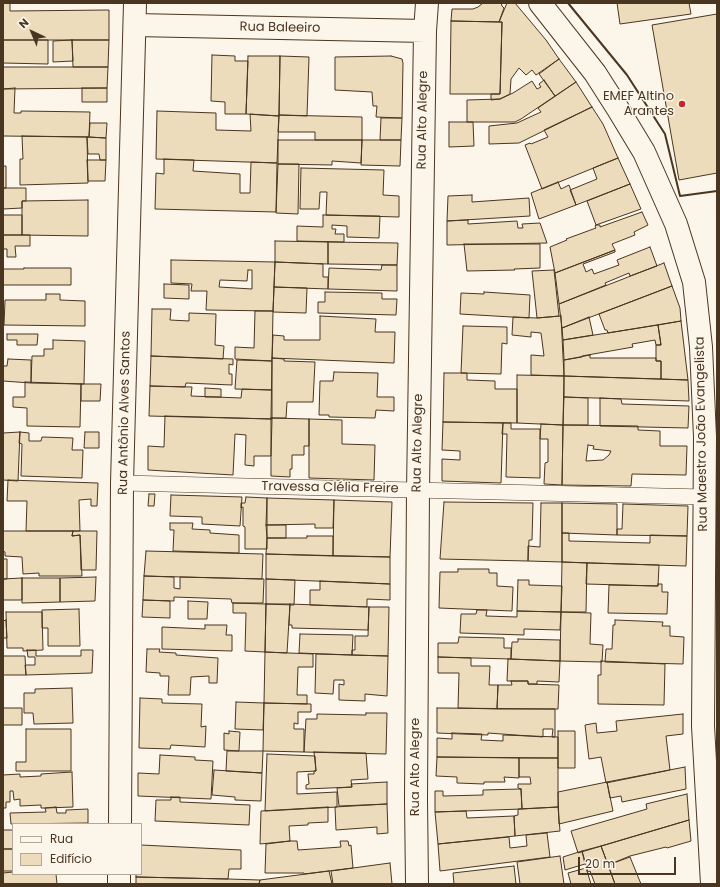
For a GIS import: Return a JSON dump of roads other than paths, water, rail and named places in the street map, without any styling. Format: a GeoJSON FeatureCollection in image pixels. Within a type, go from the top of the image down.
{"type":"FeatureCollection","features":[{"type":"Feature","properties":{"kind":"street","name":"Rua Antônio Alves Santos"},"geometry":{"type":"LineString","coordinates":[[120,823],[122,483],[135,3]]}},
{"type":"Feature","properties":{"kind":"street","name":"Rua Alto Alegre"},"geometry":{"type":"LineString","coordinates":[[417,884],[416,792],[418,490],[425,31],[427,3]]}},
{"type":"Feature","properties":{"kind":"street","name":"Rua Maestro João Evangelista"},"geometry":{"type":"LineString","coordinates":[[540,3],[595,73],[644,152],[676,224],[694,282],[701,347],[705,437],[703,726],[712,884]]}},
{"type":"Feature","properties":{"kind":"street","name":"Rua Baleeiro"},"geometry":{"type":"LineString","coordinates":[[135,25],[425,31]]}},
{"type":"Feature","properties":{"kind":"lane","name":"Travessa Clélia Freire"},"geometry":{"type":"LineString","coordinates":[[122,483],[705,497]]}},
{"type":"Feature","properties":{"kind":"place","name":"EMEF Altino Arantes"},"geometry":{"type":"Point","coordinates":[682,104]}}]}
